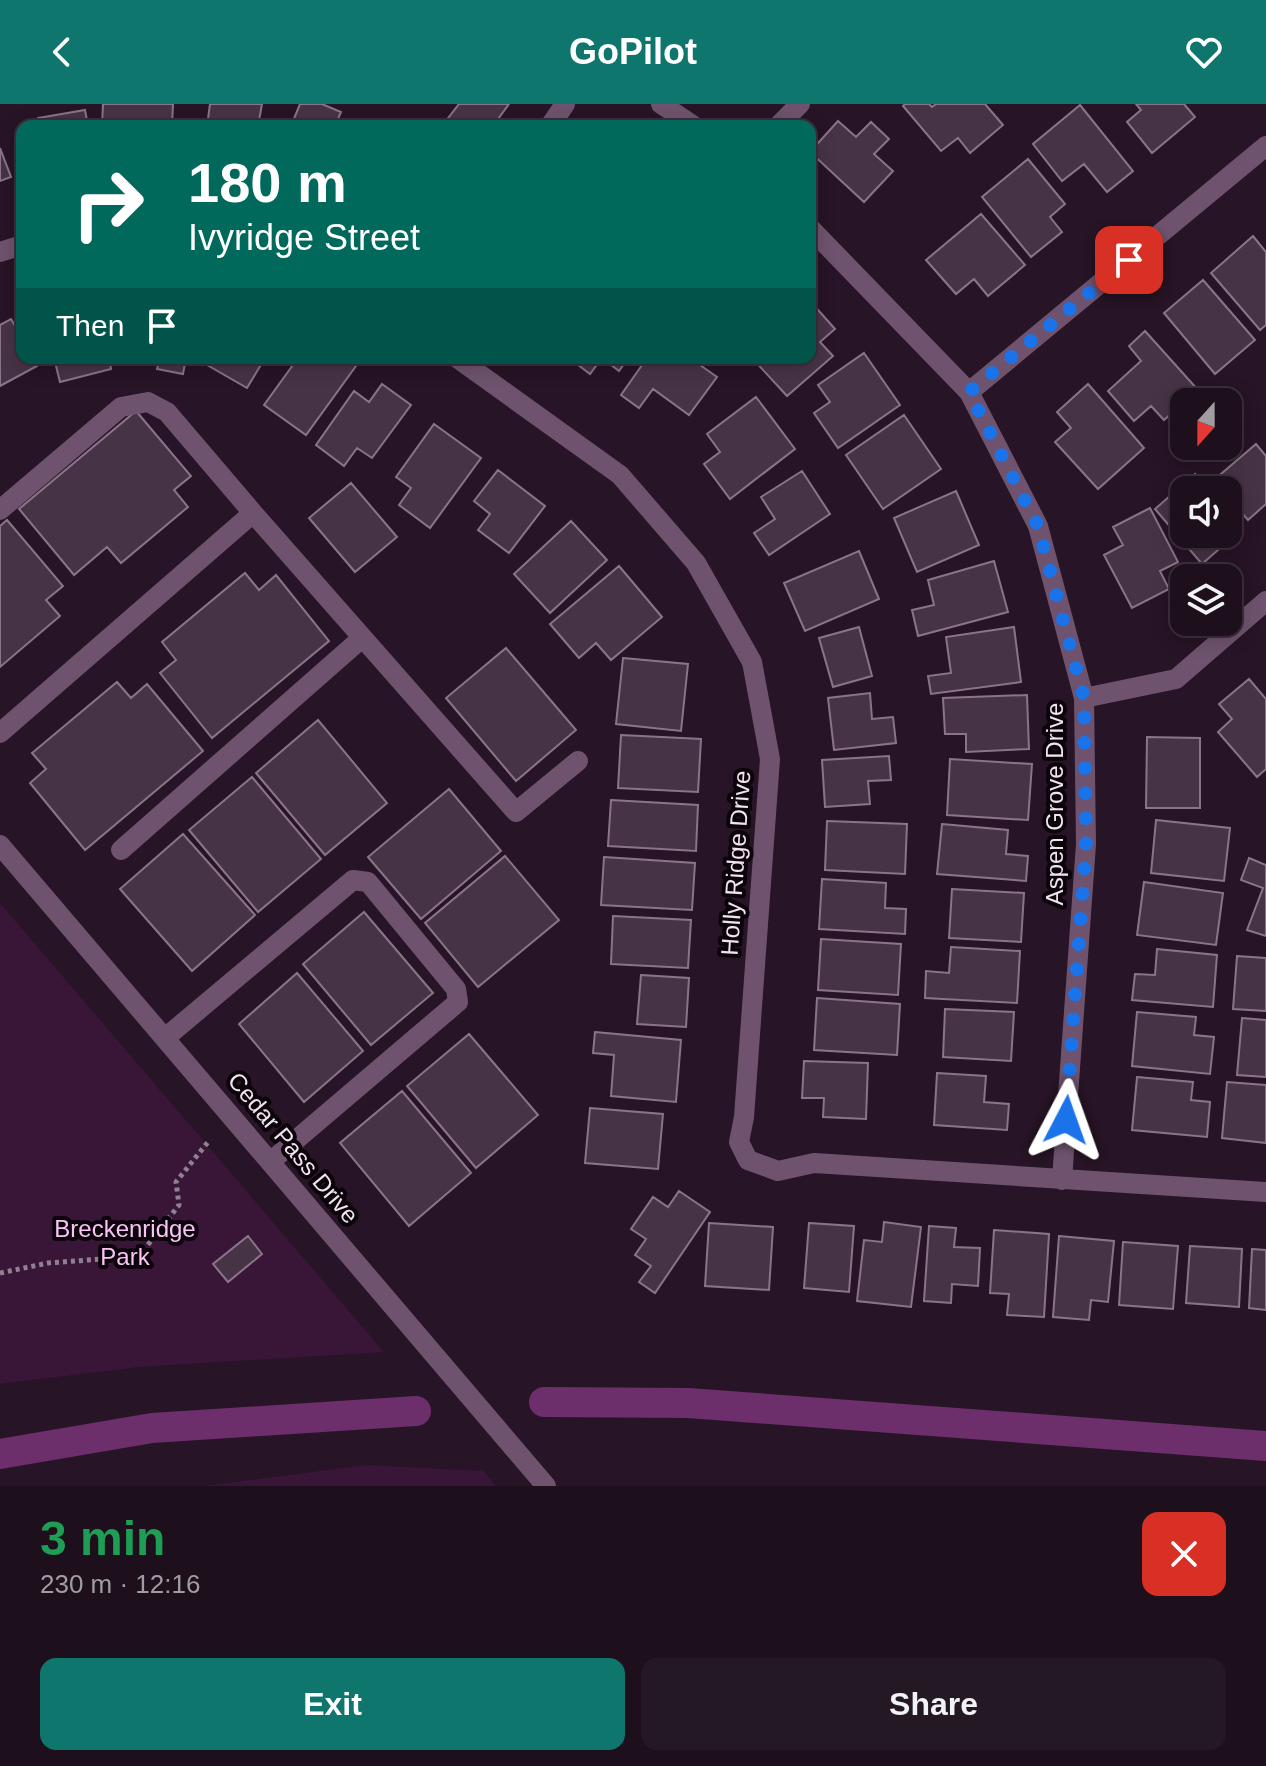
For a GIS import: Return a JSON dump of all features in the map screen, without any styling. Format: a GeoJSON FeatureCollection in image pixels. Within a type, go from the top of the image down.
{"type":"FeatureCollection","features":[{"type":"Feature","properties":{"kind":"street"},"geometry":{"type":"LineString","coordinates":[[661,104],[685,120]]}},
{"type":"Feature","properties":{"kind":"street"},"geometry":{"type":"LineString","coordinates":[[784,120],[800,104]]}},
{"type":"Feature","properties":{"kind":"street"},"geometry":{"type":"LineString","coordinates":[[969,392],[1266,146]]}},
{"type":"Feature","properties":{"kind":"street","name":"Aspen Grove Drive"},"geometry":{"type":"LineString","coordinates":[[816,234],[969,392],[1038,526],[1084,698],[1086,844],[1062,1180]]}},
{"type":"Feature","properties":{"kind":"street","name":"Holly Ridge Drive"},"geometry":{"type":"LineString","coordinates":[[465,364],[620,475],[696,563],[752,662],[770,759],[744,1117],[739,1142],[748,1160],[778,1171],[814,1163],[1062,1180]]}},
{"type":"Feature","properties":{"kind":"street"},"geometry":{"type":"LineString","coordinates":[[0,510],[121,407],[148,402],[167,412],[516,812],[578,761]]}},
{"type":"Feature","properties":{"kind":"street"},"geometry":{"type":"LineString","coordinates":[[0,733],[253,513]]}},
{"type":"Feature","properties":{"kind":"street"},"geometry":{"type":"LineString","coordinates":[[1084,698],[1176,679],[1266,601]]}},
{"type":"Feature","properties":{"kind":"street"},"geometry":{"type":"LineString","coordinates":[[121,850],[362,638]]}},
{"type":"Feature","properties":{"kind":"street","name":"Cedar Pass Drive"},"geometry":{"type":"LineString","coordinates":[[0,845],[546,1486]]}},
{"type":"Feature","properties":{"kind":"street"},"geometry":{"type":"LineString","coordinates":[[165,1038],[353,880],[368,882],[456,989],[458,1002],[270,1162]]}},
{"type":"Feature","properties":{"kind":"street"},"geometry":{"type":"LineString","coordinates":[[1062,1180],[1266,1192]]}},
{"type":"Feature","properties":{"kind":"path"},"geometry":{"type":"LineString","coordinates":[[0,1273],[48,1263],[115,1258],[147,1246],[179,1205],[176,1182],[208,1142]]}},
{"type":"Feature","properties":{"kind":"green space","name":"Breckenridge Park"},"geometry":{"type":"Polygon","coordinates":[[[0,903],[384,1352],[138,1367],[0,1384],[0,903]]]}},
{"type":"Feature","properties":{"kind":"green space"},"geometry":{"type":"Polygon","coordinates":[[[366,1465],[484,1471],[496,1486],[205,1486],[366,1465]]]}},
{"type":"Feature","properties":{"kind":"building"},"geometry":{"type":"Polygon","coordinates":[[[103,104],[173,104],[172,120],[102,120],[103,104]]]}},
{"type":"Feature","properties":{"kind":"building"},"geometry":{"type":"Polygon","coordinates":[[[210,104],[262,104],[259,120],[208,120],[210,104]]]}},
{"type":"Feature","properties":{"kind":"building"},"geometry":{"type":"Polygon","coordinates":[[[300,104],[322,104],[341,112],[338,120],[293,120],[300,104]]]}},
{"type":"Feature","properties":{"kind":"building"},"geometry":{"type":"Polygon","coordinates":[[[459,104],[509,104],[497,120],[447,120],[459,104]]]}},
{"type":"Feature","properties":{"kind":"building"},"geometry":{"type":"Polygon","coordinates":[[[929,104],[932,107],[936,104],[985,104],[1003,125],[970,153],[958,138],[941,151],[903,106],[929,104]]]}},
{"type":"Feature","properties":{"kind":"building"},"geometry":{"type":"Polygon","coordinates":[[[1136,104],[1184,104],[1195,117],[1152,153],[1127,122],[1141,110],[1136,104]]]}},
{"type":"Feature","properties":{"kind":"building"},"geometry":{"type":"Polygon","coordinates":[[[1080,105],[1133,171],[1107,192],[1084,164],[1062,181],[1033,144],[1080,105]]]}},
{"type":"Feature","properties":{"kind":"building"},"geometry":{"type":"Polygon","coordinates":[[[85,110],[87,120],[38,120],[85,110]]]}},
{"type":"Feature","properties":{"kind":"building"},"geometry":{"type":"Polygon","coordinates":[[[838,121],[856,137],[871,122],[889,139],[874,154],[893,171],[864,202],[816,158],[816,145],[838,121]]]}},
{"type":"Feature","properties":{"kind":"building"},"geometry":{"type":"Polygon","coordinates":[[[0,148],[11,177],[0,181],[0,148]]]}},
{"type":"Feature","properties":{"kind":"building"},"geometry":{"type":"Polygon","coordinates":[[[1028,159],[1065,204],[1050,217],[1062,232],[1031,257],[982,197],[1028,159]]]}},
{"type":"Feature","properties":{"kind":"building"},"geometry":{"type":"Polygon","coordinates":[[[981,214],[1025,265],[988,296],[974,279],[956,294],[926,260],[981,214]]]}},
{"type":"Feature","properties":{"kind":"building"},"geometry":{"type":"Polygon","coordinates":[[[1253,236],[1266,252],[1266,325],[1260,330],[1211,273],[1253,236]]]}},
{"type":"Feature","properties":{"kind":"building"},"geometry":{"type":"Polygon","coordinates":[[[1203,280],[1255,340],[1215,374],[1164,313],[1203,280]]]}},
{"type":"Feature","properties":{"kind":"building"},"geometry":{"type":"Polygon","coordinates":[[[816,308],[835,329],[820,342],[833,356],[787,396],[758,364],[816,364],[816,308]]]}},
{"type":"Feature","properties":{"kind":"building"},"geometry":{"type":"Polygon","coordinates":[[[11,319],[16,328],[16,364],[37,366],[0,386],[0,325],[11,319]]]}},
{"type":"Feature","properties":{"kind":"building"},"geometry":{"type":"Polygon","coordinates":[[[1145,331],[1196,388],[1170,388],[1170,415],[1164,420],[1151,406],[1134,421],[1108,391],[1141,361],[1129,346],[1145,331]]]}},
{"type":"Feature","properties":{"kind":"building"},"geometry":{"type":"Polygon","coordinates":[[[864,353],[900,405],[838,448],[814,413],[830,402],[818,385],[864,353]]]}},
{"type":"Feature","properties":{"kind":"building"},"geometry":{"type":"Polygon","coordinates":[[[56,364],[110,364],[111,369],[60,382],[56,364]]]}},
{"type":"Feature","properties":{"kind":"building"},"geometry":{"type":"Polygon","coordinates":[[[158,364],[185,364],[183,374],[157,369],[158,364]]]}},
{"type":"Feature","properties":{"kind":"building"},"geometry":{"type":"Polygon","coordinates":[[[205,364],[261,364],[247,388],[205,364]]]}},
{"type":"Feature","properties":{"kind":"building"},"geometry":{"type":"Polygon","coordinates":[[[294,364],[356,366],[306,435],[264,405],[294,364]]]}},
{"type":"Feature","properties":{"kind":"building"},"geometry":{"type":"Polygon","coordinates":[[[577,364],[598,364],[590,374],[577,364]]]}},
{"type":"Feature","properties":{"kind":"building"},"geometry":{"type":"Polygon","coordinates":[[[610,364],[624,364],[619,371],[610,364]]]}},
{"type":"Feature","properties":{"kind":"building"},"geometry":{"type":"Polygon","coordinates":[[[643,364],[699,364],[717,377],[689,415],[653,389],[639,408],[621,395],[643,364]]]}},
{"type":"Feature","properties":{"kind":"building"},"geometry":{"type":"Polygon","coordinates":[[[382,384],[411,405],[372,458],[357,448],[344,466],[316,445],[354,391],[369,402],[382,384]]]}},
{"type":"Feature","properties":{"kind":"building"},"geometry":{"type":"Polygon","coordinates":[[[1088,384],[1144,448],[1098,489],[1055,442],[1071,428],[1057,412],[1088,384]]]}},
{"type":"Feature","properties":{"kind":"building"},"geometry":{"type":"Polygon","coordinates":[[[756,397],[795,449],[730,499],[704,464],[720,452],[707,434],[756,397]]]}},
{"type":"Feature","properties":{"kind":"building"},"geometry":{"type":"Polygon","coordinates":[[[136,411],[191,476],[174,490],[188,507],[121,563],[107,547],[74,575],[19,509],[136,411]]]}},
{"type":"Feature","properties":{"kind":"building"},"geometry":{"type":"Polygon","coordinates":[[[904,415],[941,469],[883,509],[846,455],[904,415]]]}},
{"type":"Feature","properties":{"kind":"building"},"geometry":{"type":"Polygon","coordinates":[[[434,424],[481,458],[430,528],[399,505],[411,488],[396,477],[434,424]]]}},
{"type":"Feature","properties":{"kind":"building"},"geometry":{"type":"Polygon","coordinates":[[[1256,444],[1266,456],[1266,504],[1248,520],[1242,513],[1242,476],[1219,476],[1237,460],[1242,460],[1242,456],[1256,444]]]}},
{"type":"Feature","properties":{"kind":"building"},"geometry":{"type":"Polygon","coordinates":[[[498,470],[545,506],[509,553],[478,530],[490,514],[474,501],[498,470]]]}},
{"type":"Feature","properties":{"kind":"building"},"geometry":{"type":"Polygon","coordinates":[[[802,471],[830,514],[769,555],[754,533],[775,519],[761,497],[802,471]]]}},
{"type":"Feature","properties":{"kind":"building"},"geometry":{"type":"Polygon","coordinates":[[[351,483],[397,537],[355,572],[309,518],[351,483]]]}},
{"type":"Feature","properties":{"kind":"building"},"geometry":{"type":"Polygon","coordinates":[[[956,491],[979,545],[917,572],[894,518],[956,491]]]}},
{"type":"Feature","properties":{"kind":"building"},"geometry":{"type":"Polygon","coordinates":[[[1170,496],[1170,527],[1155,509],[1170,496]]]}},
{"type":"Feature","properties":{"kind":"building"},"geometry":{"type":"Polygon","coordinates":[[[1150,508],[1178,562],[1160,571],[1169,589],[1132,608],[1104,555],[1123,545],[1113,527],[1150,508]]]}},
{"type":"Feature","properties":{"kind":"building"},"geometry":{"type":"Polygon","coordinates":[[[7,520],[63,586],[46,600],[60,616],[0,667],[0,526],[7,520]]]}},
{"type":"Feature","properties":{"kind":"building"},"geometry":{"type":"Polygon","coordinates":[[[571,521],[607,560],[550,613],[514,574],[571,521]]]}},
{"type":"Feature","properties":{"kind":"building"},"geometry":{"type":"Polygon","coordinates":[[[1188,548],[1220,548],[1202,564],[1188,548]]]}},
{"type":"Feature","properties":{"kind":"building"},"geometry":{"type":"Polygon","coordinates":[[[859,551],[879,599],[805,631],[784,583],[859,551]]]}},
{"type":"Feature","properties":{"kind":"building"},"geometry":{"type":"Polygon","coordinates":[[[994,561],[1008,612],[918,636],[912,610],[934,605],[928,580],[994,561]]]}},
{"type":"Feature","properties":{"kind":"building"},"geometry":{"type":"Polygon","coordinates":[[[619,566],[662,617],[611,660],[596,643],[579,658],[550,624],[619,566]]]}},
{"type":"Feature","properties":{"kind":"building"},"geometry":{"type":"Polygon","coordinates":[[[245,573],[259,590],[276,575],[329,641],[212,738],[160,673],[176,660],[162,642],[245,573]]]}},
{"type":"Feature","properties":{"kind":"building"},"geometry":{"type":"Polygon","coordinates":[[[859,627],[872,676],[833,687],[819,638],[859,627]]]}},
{"type":"Feature","properties":{"kind":"building"},"geometry":{"type":"Polygon","coordinates":[[[1014,627],[1021,682],[931,694],[928,676],[951,673],[946,637],[1014,627]]]}},
{"type":"Feature","properties":{"kind":"building"},"geometry":{"type":"Polygon","coordinates":[[[506,648],[576,730],[516,781],[446,698],[506,648]]]}},
{"type":"Feature","properties":{"kind":"building"},"geometry":{"type":"Polygon","coordinates":[[[623,658],[688,664],[681,731],[616,724],[623,658]]]}},
{"type":"Feature","properties":{"kind":"building"},"geometry":{"type":"Polygon","coordinates":[[[1249,679],[1266,699],[1266,769],[1257,777],[1218,732],[1232,719],[1219,704],[1249,679]]]}},
{"type":"Feature","properties":{"kind":"building"},"geometry":{"type":"Polygon","coordinates":[[[117,682],[131,698],[147,684],[203,751],[85,850],[30,783],[46,769],[32,753],[117,682]]]}},
{"type":"Feature","properties":{"kind":"building"},"geometry":{"type":"Polygon","coordinates":[[[870,693],[872,719],[893,717],[896,743],[834,750],[828,698],[870,693]]]}},
{"type":"Feature","properties":{"kind":"building"},"geometry":{"type":"Polygon","coordinates":[[[1027,695],[1029,749],[966,752],[966,734],[945,734],[943,698],[1027,695]]]}},
{"type":"Feature","properties":{"kind":"building"},"geometry":{"type":"Polygon","coordinates":[[[318,720],[387,803],[325,855],[256,773],[318,720]]]}},
{"type":"Feature","properties":{"kind":"building"},"geometry":{"type":"Polygon","coordinates":[[[621,735],[701,739],[698,792],[618,788],[621,735]]]}},
{"type":"Feature","properties":{"kind":"building"},"geometry":{"type":"Polygon","coordinates":[[[1147,737],[1200,738],[1200,808],[1146,808],[1147,737]]]}},
{"type":"Feature","properties":{"kind":"building"},"geometry":{"type":"Polygon","coordinates":[[[889,756],[891,780],[868,781],[870,804],[825,807],[822,760],[889,756]]]}},
{"type":"Feature","properties":{"kind":"building"},"geometry":{"type":"Polygon","coordinates":[[[950,759],[1032,764],[1028,820],[947,815],[950,759]]]}},
{"type":"Feature","properties":{"kind":"building"},"geometry":{"type":"Polygon","coordinates":[[[252,777],[321,859],[258,912],[189,830],[252,777]]]}},
{"type":"Feature","properties":{"kind":"building"},"geometry":{"type":"Polygon","coordinates":[[[449,789],[501,851],[421,919],[368,857],[449,789]]]}},
{"type":"Feature","properties":{"kind":"building"},"geometry":{"type":"Polygon","coordinates":[[[611,800],[698,805],[696,851],[608,846],[611,800]]]}},
{"type":"Feature","properties":{"kind":"building"},"geometry":{"type":"Polygon","coordinates":[[[1156,820],[1230,828],[1224,881],[1151,873],[1156,820]]]}},
{"type":"Feature","properties":{"kind":"building"},"geometry":{"type":"Polygon","coordinates":[[[827,821],[907,824],[905,874],[825,870],[827,821]]]}},
{"type":"Feature","properties":{"kind":"building"},"geometry":{"type":"Polygon","coordinates":[[[942,824],[1008,830],[1006,854],[1028,856],[1026,881],[937,874],[942,824]]]}},
{"type":"Feature","properties":{"kind":"building"},"geometry":{"type":"Polygon","coordinates":[[[183,834],[255,915],[192,971],[120,889],[183,834]]]}},
{"type":"Feature","properties":{"kind":"building"},"geometry":{"type":"Polygon","coordinates":[[[505,856],[559,920],[478,987],[425,923],[505,856]]]}},
{"type":"Feature","properties":{"kind":"building"},"geometry":{"type":"Polygon","coordinates":[[[604,857],[695,863],[692,910],[601,905],[604,857]]]}},
{"type":"Feature","properties":{"kind":"building"},"geometry":{"type":"Polygon","coordinates":[[[1249,858],[1266,865],[1266,936],[1247,930],[1263,888],[1241,880],[1249,858]]]}},
{"type":"Feature","properties":{"kind":"building"},"geometry":{"type":"Polygon","coordinates":[[[822,879],[886,883],[885,908],[906,909],[905,934],[819,929],[822,879]]]}},
{"type":"Feature","properties":{"kind":"building"},"geometry":{"type":"Polygon","coordinates":[[[1144,882],[1223,893],[1216,945],[1137,935],[1144,882]]]}},
{"type":"Feature","properties":{"kind":"building"},"geometry":{"type":"Polygon","coordinates":[[[952,889],[1024,893],[1021,942],[949,938],[952,889]]]}},
{"type":"Feature","properties":{"kind":"building"},"geometry":{"type":"Polygon","coordinates":[[[364,912],[433,993],[371,1045],[303,964],[364,912]]]}},
{"type":"Feature","properties":{"kind":"building"},"geometry":{"type":"Polygon","coordinates":[[[613,916],[691,920],[688,968],[611,964],[613,916]]]}},
{"type":"Feature","properties":{"kind":"building"},"geometry":{"type":"Polygon","coordinates":[[[821,939],[901,944],[898,995],[818,990],[821,939]]]}},
{"type":"Feature","properties":{"kind":"building"},"geometry":{"type":"Polygon","coordinates":[[[951,947],[1020,951],[1017,1003],[925,998],[926,971],[949,973],[951,947]]]}},
{"type":"Feature","properties":{"kind":"building"},"geometry":{"type":"Polygon","coordinates":[[[1157,949],[1217,955],[1213,1007],[1132,1000],[1135,974],[1155,975],[1157,949]]]}},
{"type":"Feature","properties":{"kind":"building"},"geometry":{"type":"Polygon","coordinates":[[[1237,956],[1266,958],[1266,1011],[1233,1009],[1237,956]]]}},
{"type":"Feature","properties":{"kind":"building"},"geometry":{"type":"Polygon","coordinates":[[[297,973],[363,1051],[304,1102],[239,1024],[297,973]]]}},
{"type":"Feature","properties":{"kind":"building"},"geometry":{"type":"Polygon","coordinates":[[[641,975],[689,978],[686,1027],[637,1024],[641,975]]]}},
{"type":"Feature","properties":{"kind":"building"},"geometry":{"type":"Polygon","coordinates":[[[817,998],[900,1004],[897,1055],[814,1050],[817,998]]]}},
{"type":"Feature","properties":{"kind":"building"},"geometry":{"type":"Polygon","coordinates":[[[945,1009],[1014,1012],[1011,1061],[943,1057],[945,1009]]]}},
{"type":"Feature","properties":{"kind":"building"},"geometry":{"type":"Polygon","coordinates":[[[1137,1012],[1196,1017],[1194,1035],[1214,1037],[1210,1074],[1132,1066],[1137,1012]]]}},
{"type":"Feature","properties":{"kind":"building"},"geometry":{"type":"Polygon","coordinates":[[[1242,1018],[1266,1020],[1266,1077],[1237,1075],[1242,1018]]]}},
{"type":"Feature","properties":{"kind":"building"},"geometry":{"type":"Polygon","coordinates":[[[595,1032],[681,1040],[676,1102],[611,1096],[614,1055],[593,1053],[595,1032]]]}},
{"type":"Feature","properties":{"kind":"building"},"geometry":{"type":"Polygon","coordinates":[[[469,1034],[538,1115],[476,1168],[407,1086],[469,1034]]]}},
{"type":"Feature","properties":{"kind":"building"},"geometry":{"type":"Polygon","coordinates":[[[804,1061],[868,1063],[866,1119],[823,1117],[824,1098],[802,1098],[804,1061]]]}},
{"type":"Feature","properties":{"kind":"building"},"geometry":{"type":"Polygon","coordinates":[[[937,1073],[986,1076],[984,1102],[1009,1104],[1007,1130],[934,1125],[937,1073]]]}},
{"type":"Feature","properties":{"kind":"building"},"geometry":{"type":"Polygon","coordinates":[[[1137,1077],[1193,1082],[1191,1100],[1210,1102],[1207,1137],[1132,1130],[1137,1077]]]}},
{"type":"Feature","properties":{"kind":"building"},"geometry":{"type":"Polygon","coordinates":[[[1227,1082],[1266,1085],[1266,1143],[1222,1138],[1227,1082]]]}},
{"type":"Feature","properties":{"kind":"building"},"geometry":{"type":"Polygon","coordinates":[[[402,1091],[471,1173],[409,1226],[340,1143],[402,1091]]]}},
{"type":"Feature","properties":{"kind":"building"},"geometry":{"type":"Polygon","coordinates":[[[590,1108],[663,1114],[658,1169],[585,1163],[590,1108]]]}},
{"type":"Feature","properties":{"kind":"building"},"geometry":{"type":"Polygon","coordinates":[[[679,1191],[710,1212],[655,1293],[639,1282],[651,1266],[635,1255],[646,1239],[631,1229],[653,1197],[668,1207],[679,1191]]]}},
{"type":"Feature","properties":{"kind":"building"},"geometry":{"type":"Polygon","coordinates":[[[884,1222],[921,1227],[911,1307],[857,1301],[864,1240],[882,1242],[884,1222]]]}},
{"type":"Feature","properties":{"kind":"building"},"geometry":{"type":"Polygon","coordinates":[[[709,1223],[773,1227],[769,1290],[705,1286],[709,1223]]]}},
{"type":"Feature","properties":{"kind":"building"},"geometry":{"type":"Polygon","coordinates":[[[809,1223],[854,1226],[849,1292],[804,1288],[809,1223]]]}},
{"type":"Feature","properties":{"kind":"building"},"geometry":{"type":"Polygon","coordinates":[[[929,1226],[956,1228],[954,1247],[980,1248],[978,1286],[952,1284],[951,1303],[924,1301],[929,1226]]]}},
{"type":"Feature","properties":{"kind":"building"},"geometry":{"type":"Polygon","coordinates":[[[994,1230],[1049,1234],[1044,1317],[1007,1315],[1009,1294],[990,1293],[994,1230]]]}},
{"type":"Feature","properties":{"kind":"building"},"geometry":{"type":"Polygon","coordinates":[[[248,1236],[262,1254],[228,1282],[213,1264],[248,1236]]]}},
{"type":"Feature","properties":{"kind":"building"},"geometry":{"type":"Polygon","coordinates":[[[1059,1236],[1114,1241],[1108,1302],[1091,1300],[1089,1320],[1053,1317],[1059,1236]]]}},
{"type":"Feature","properties":{"kind":"building"},"geometry":{"type":"Polygon","coordinates":[[[1123,1242],[1178,1246],[1173,1309],[1119,1305],[1123,1242]]]}},
{"type":"Feature","properties":{"kind":"building"},"geometry":{"type":"Polygon","coordinates":[[[1190,1246],[1242,1249],[1239,1307],[1186,1303],[1190,1246]]]}},
{"type":"Feature","properties":{"kind":"building"},"geometry":{"type":"Polygon","coordinates":[[[1252,1249],[1266,1250],[1266,1310],[1249,1308],[1252,1249]]]}},
{"type":"Feature","properties":{"kind":"waterway"},"geometry":{"type":"LineString","coordinates":[[544,1402],[688,1403],[1266,1446]]}},
{"type":"Feature","properties":{"kind":"waterway"},"geometry":{"type":"LineString","coordinates":[[0,1454],[152,1428],[416,1411]]}},
{"type":"Feature","properties":{"kind":"route"},"geometry":{"type":"LineString","coordinates":[[1066,1120],[1086,844],[1084,698],[1038,526],[969,392],[1129,260]]}}]}
